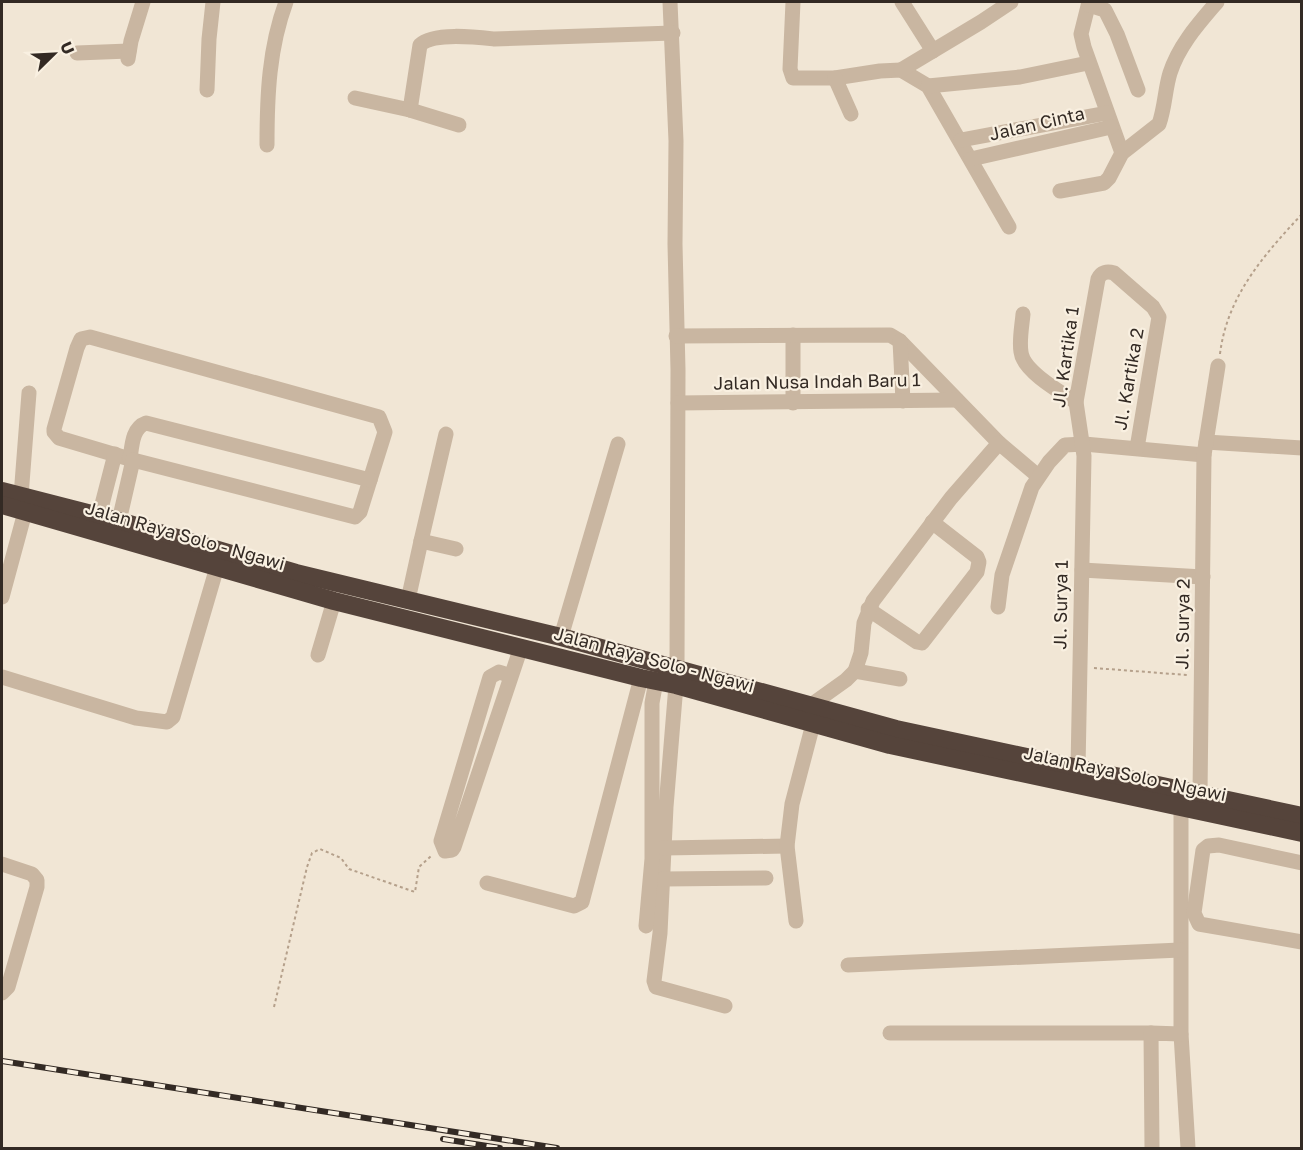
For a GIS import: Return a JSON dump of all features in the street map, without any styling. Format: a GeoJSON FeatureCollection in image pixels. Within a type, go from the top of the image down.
{"type":"FeatureCollection","features":[{"type":"Feature","properties":{"kind":"highway","name":"Jalan Raya Solo - Ngawi"},"geometry":{"type":"LineString","coordinates":[[2,491],[23,504],[217,567],[334,601],[648,679],[676,676],[811,705],[896,729],[1302,816]]}},
{"type":"Feature","properties":{"kind":"highway","name":"Jalan Raya Solo - Ngawi"},"geometry":{"type":"LineString","coordinates":[[2,505],[23,504],[99,516],[296,573],[561,637],[813,724],[890,745],[1302,833]]}},
{"type":"Feature","properties":{"kind":"street"},"geometry":{"type":"LineString","coordinates":[[78,53],[128,55],[143,2]]}},
{"type":"Feature","properties":{"kind":"street"},"geometry":{"type":"LineString","coordinates":[[207,90],[213,2]]}},
{"type":"Feature","properties":{"kind":"street"},"geometry":{"type":"LineString","coordinates":[[267,145],[269,72],[278,24],[286,2]]}},
{"type":"Feature","properties":{"kind":"street"},"geometry":{"type":"LineString","coordinates":[[670,2],[676,141],[678,404],[676,676],[654,985],[725,1006]]}},
{"type":"Feature","properties":{"kind":"street"},"geometry":{"type":"LineString","coordinates":[[793,2],[791,74],[797,79],[835,78],[901,70],[1011,2]]}},
{"type":"Feature","properties":{"kind":"street"},"geometry":{"type":"LineString","coordinates":[[902,2],[933,51]]}},
{"type":"Feature","properties":{"kind":"street"},"geometry":{"type":"LineString","coordinates":[[1060,191],[1104,183],[1122,153],[1159,124],[1167,84],[1176,60],[1188,37],[1217,2]]}},
{"type":"Feature","properties":{"kind":"street"},"geometry":{"type":"LineString","coordinates":[[1122,153],[1088,63],[1081,34],[1089,4],[1105,10],[1117,34],[1138,90]]}},
{"type":"Feature","properties":{"kind":"street"},"geometry":{"type":"LineString","coordinates":[[410,110],[420,45],[427,40],[465,36],[494,39],[673,33]]}},
{"type":"Feature","properties":{"kind":"street"},"geometry":{"type":"LineString","coordinates":[[928,86],[1020,77],[1088,63]]}},
{"type":"Feature","properties":{"kind":"street"},"geometry":{"type":"LineString","coordinates":[[901,70],[928,86],[1009,227]]}},
{"type":"Feature","properties":{"kind":"street"},"geometry":{"type":"LineString","coordinates":[[835,78],[851,114]]}},
{"type":"Feature","properties":{"kind":"street"},"geometry":{"type":"LineString","coordinates":[[355,98],[410,110],[459,125]]}},
{"type":"Feature","properties":{"kind":"street"},"geometry":{"type":"LineString","coordinates":[[961,140],[1109,120]]}},
{"type":"Feature","properties":{"kind":"street","name":"Jalan Cinta"},"geometry":{"type":"LineString","coordinates":[[971,159],[1109,120]]}},
{"type":"Feature","properties":{"kind":"street","name":"Jl. Kartika 2"},"geometry":{"type":"LineString","coordinates":[[1099,276],[1105,272],[1114,273],[1153,307],[1159,316],[1137,448]]}},
{"type":"Feature","properties":{"kind":"street","name":"Jl. Kartika 1"},"geometry":{"type":"LineString","coordinates":[[1083,444],[1076,402],[1099,276]]}},
{"type":"Feature","properties":{"kind":"street"},"geometry":{"type":"LineString","coordinates":[[1023,314],[1020,350],[1023,360],[1032,371],[1076,402]]}},
{"type":"Feature","properties":{"kind":"street"},"geometry":{"type":"LineString","coordinates":[[676,336],[890,334],[900,341],[999,443],[1034,473]]}},
{"type":"Feature","properties":{"kind":"street"},"geometry":{"type":"LineString","coordinates":[[793,335],[793,403]]}},
{"type":"Feature","properties":{"kind":"street"},"geometry":{"type":"LineString","coordinates":[[90,337],[379,417],[385,432],[360,512],[355,517],[131,459],[59,438],[54,432],[77,348],[84,338],[90,337]]}},
{"type":"Feature","properties":{"kind":"street"},"geometry":{"type":"LineString","coordinates":[[900,341],[903,401]]}},
{"type":"Feature","properties":{"kind":"street","name":"Jl. Surya 2"},"geometry":{"type":"LineString","coordinates":[[1200,794],[1205,449],[1218,366]]}},
{"type":"Feature","properties":{"kind":"street"},"geometry":{"type":"LineString","coordinates":[[2,597],[23,504],[29,393]]}},
{"type":"Feature","properties":{"kind":"street","name":"Jalan Nusa Indah Baru 1"},"geometry":{"type":"LineString","coordinates":[[678,404],[957,400]]}},
{"type":"Feature","properties":{"kind":"street"},"geometry":{"type":"LineString","coordinates":[[119,521],[136,432],[146,423],[370,480]]}},
{"type":"Feature","properties":{"kind":"street"},"geometry":{"type":"LineString","coordinates":[[408,600],[446,434]]}},
{"type":"Feature","properties":{"kind":"street"},"geometry":{"type":"LineString","coordinates":[[811,705],[855,671],[861,653],[868,609],[877,594],[964,482],[999,443]]}},
{"type":"Feature","properties":{"kind":"street"},"geometry":{"type":"LineString","coordinates":[[561,637],[618,444]]}},
{"type":"Feature","properties":{"kind":"street","name":"Jl. Surya 1"},"geometry":{"type":"LineString","coordinates":[[1078,768],[1083,444]]}},
{"type":"Feature","properties":{"kind":"street"},"geometry":{"type":"LineString","coordinates":[[998,607],[1002,575],[1032,487],[1034,473],[1065,445],[1205,449],[1302,448]]}},
{"type":"Feature","properties":{"kind":"street"},"geometry":{"type":"LineString","coordinates":[[99,516],[115,454]]}},
{"type":"Feature","properties":{"kind":"street"},"geometry":{"type":"LineString","coordinates":[[868,609],[920,644],[977,572],[979,562],[977,557],[932,522]]}},
{"type":"Feature","properties":{"kind":"street"},"geometry":{"type":"LineString","coordinates":[[421,541],[456,549]]}},
{"type":"Feature","properties":{"kind":"street"},"geometry":{"type":"LineString","coordinates":[[2,677],[136,718],[167,722],[172,717],[217,567]]}},
{"type":"Feature","properties":{"kind":"street"},"geometry":{"type":"LineString","coordinates":[[1082,570],[1203,577]]}},
{"type":"Feature","properties":{"kind":"street"},"geometry":{"type":"LineString","coordinates":[[318,655],[334,601]]}},
{"type":"Feature","properties":{"kind":"street"},"geometry":{"type":"LineString","coordinates":[[441,845],[445,851],[452,850],[454,847],[521,647]]}},
{"type":"Feature","properties":{"kind":"street"},"geometry":{"type":"LineString","coordinates":[[855,671],[900,679]]}},
{"type":"Feature","properties":{"kind":"street"},"geometry":{"type":"LineString","coordinates":[[487,883],[574,906],[582,902],[648,679]]}},
{"type":"Feature","properties":{"kind":"street"},"geometry":{"type":"LineString","coordinates":[[646,926],[652,859],[652,703],[648,679]]}},
{"type":"Feature","properties":{"kind":"street"},"geometry":{"type":"LineString","coordinates":[[796,921],[787,846],[792,804],[813,724]]}},
{"type":"Feature","properties":{"kind":"street"},"geometry":{"type":"LineString","coordinates":[[1181,808],[1181,1034],[1188,1149]]}},
{"type":"Feature","properties":{"kind":"street"},"geometry":{"type":"LineString","coordinates":[[1302,863],[1219,845],[1208,846],[1203,850],[1194,913],[1199,924],[1302,942]]}},
{"type":"Feature","properties":{"kind":"street"},"geometry":{"type":"LineString","coordinates":[[664,848],[787,846]]}},
{"type":"Feature","properties":{"kind":"street"},"geometry":{"type":"LineString","coordinates":[[2,864],[32,874],[37,880],[37,887],[8,987],[2,993]]}},
{"type":"Feature","properties":{"kind":"street"},"geometry":{"type":"LineString","coordinates":[[663,879],[766,878]]}},
{"type":"Feature","properties":{"kind":"street"},"geometry":{"type":"LineString","coordinates":[[848,965],[1180,950]]}},
{"type":"Feature","properties":{"kind":"street"},"geometry":{"type":"LineString","coordinates":[[890,1033],[1181,1034]]}},
{"type":"Feature","properties":{"kind":"street"},"geometry":{"type":"LineString","coordinates":[[1152,1033],[1152,1149]]}},
{"type":"Feature","properties":{"kind":"path"},"geometry":{"type":"LineString","coordinates":[[1218,366],[1222,339],[1241,288],[1263,257],[1302,214]]}},
{"type":"Feature","properties":{"kind":"path"},"geometry":{"type":"LineString","coordinates":[[1080,667],[1202,677]]}},
{"type":"Feature","properties":{"kind":"path"},"geometry":{"type":"LineString","coordinates":[[273,1007],[312,853],[320,849],[341,858],[349,869],[415,892],[419,867],[441,845]]}},
{"type":"Feature","properties":{"kind":"railway"},"geometry":{"type":"LineString","coordinates":[[2,1061],[557,1148]]}},
{"type":"Feature","properties":{"kind":"railway"},"geometry":{"type":"LineString","coordinates":[[443,1139],[500,1148]]}}]}
